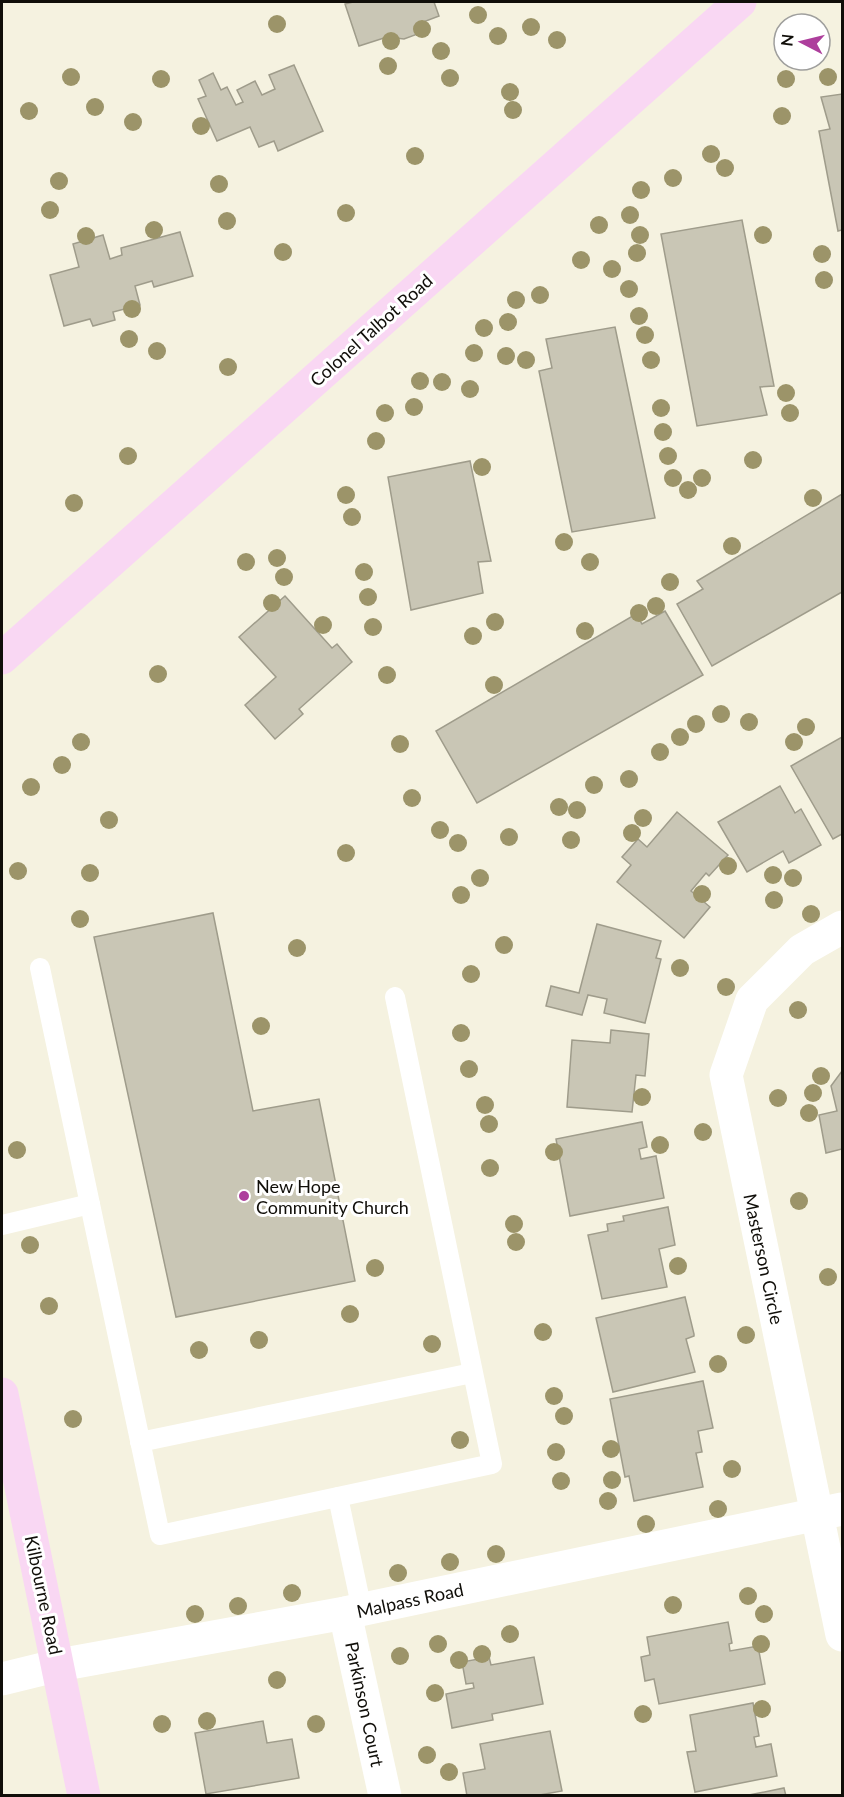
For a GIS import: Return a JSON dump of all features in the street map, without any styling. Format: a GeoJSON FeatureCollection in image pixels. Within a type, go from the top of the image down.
{"type":"FeatureCollection","features":[{"type":"Feature","properties":{"kind":"main road","name":"Colonel Talbot Road"},"geometry":{"type":"LineString","coordinates":[[2,658],[740,2]]}},
{"type":"Feature","properties":{"kind":"main road","name":"Kilbourne Road"},"geometry":{"type":"LineString","coordinates":[[2,1394],[84,1796]]}},
{"type":"Feature","properties":{"kind":"street","name":"Masterson Circle"},"geometry":{"type":"LineString","coordinates":[[843,927],[802,951],[752,1000],[726,1075],[830,1512],[843,1635]]}},
{"type":"Feature","properties":{"kind":"street","name":"Malpass Road"},"geometry":{"type":"LineString","coordinates":[[2,1679],[58,1665],[353,1612],[830,1512]]}},
{"type":"Feature","properties":{"kind":"street","name":"Parkinson Court"},"geometry":{"type":"LineString","coordinates":[[353,1612],[385,1796]]}},
{"type":"Feature","properties":{"kind":"lane"},"geometry":{"type":"LineString","coordinates":[[40,968],[160,1535],[492,1464],[395,997]]}},
{"type":"Feature","properties":{"kind":"lane"},"geometry":{"type":"LineString","coordinates":[[2,1225],[90,1204]]}},
{"type":"Feature","properties":{"kind":"lane"},"geometry":{"type":"LineString","coordinates":[[140,1442],[472,1373]]}},
{"type":"Feature","properties":{"kind":"lane"},"geometry":{"type":"LineString","coordinates":[[338,1497],[353,1612]]}},
{"type":"Feature","properties":{"kind":"building"},"geometry":{"type":"Polygon","coordinates":[[[353,2],[434,2],[439,16],[423,22],[415,35],[404,39],[387,37],[359,46],[345,4],[353,2]]]}},
{"type":"Feature","properties":{"kind":"building"},"geometry":{"type":"Polygon","coordinates":[[[294,65],[323,131],[278,151],[274,141],[259,147],[250,127],[217,141],[198,99],[206,96],[199,80],[213,73],[221,90],[227,87],[236,105],[243,102],[237,90],[255,81],[262,95],[275,89],[269,75],[294,65]]]}},
{"type":"Feature","properties":{"kind":"building"},"geometry":{"type":"Polygon","coordinates":[[[842,94],[842,230],[838,231],[819,131],[830,129],[821,97],[842,94]]]}},
{"type":"Feature","properties":{"kind":"building"},"geometry":{"type":"Polygon","coordinates":[[[742,220],[774,386],[760,387],[767,415],[697,426],[661,234],[742,220]]]}},
{"type":"Feature","properties":{"kind":"building"},"geometry":{"type":"Polygon","coordinates":[[[180,232],[193,276],[154,287],[152,281],[135,286],[140,305],[113,312],[115,320],[93,326],[90,319],[64,326],[50,275],[79,267],[73,244],[103,235],[110,259],[122,255],[121,248],[180,232]]]}},
{"type":"Feature","properties":{"kind":"building"},"geometry":{"type":"Polygon","coordinates":[[[615,327],[655,518],[572,532],[539,371],[552,368],[546,339],[615,327]]]}},
{"type":"Feature","properties":{"kind":"building"},"geometry":{"type":"Polygon","coordinates":[[[470,461],[491,561],[478,562],[483,593],[411,610],[388,477],[470,461]]]}},
{"type":"Feature","properties":{"kind":"building"},"geometry":{"type":"Polygon","coordinates":[[[842,494],[842,592],[712,666],[677,604],[703,589],[697,581],[842,494]]]}},
{"type":"Feature","properties":{"kind":"building"},"geometry":{"type":"Polygon","coordinates":[[[285,596],[332,648],[337,644],[352,662],[299,709],[303,714],[275,739],[245,705],[276,677],[239,637],[285,596]]]}},
{"type":"Feature","properties":{"kind":"building"},"geometry":{"type":"Polygon","coordinates":[[[665,611],[703,675],[477,803],[436,731],[636,614],[642,624],[665,611]]]}},
{"type":"Feature","properties":{"kind":"building"},"geometry":{"type":"Polygon","coordinates":[[[842,737],[842,834],[833,839],[791,766],[842,737]]]}},
{"type":"Feature","properties":{"kind":"building"},"geometry":{"type":"Polygon","coordinates":[[[780,786],[795,813],[801,809],[821,845],[789,863],[783,851],[747,872],[718,822],[780,786]]]}},
{"type":"Feature","properties":{"kind":"building"},"geometry":{"type":"Polygon","coordinates":[[[677,812],[728,855],[709,876],[706,873],[691,891],[710,907],[684,938],[617,882],[631,865],[622,857],[638,839],[647,847],[677,812]]]}},
{"type":"Feature","properties":{"kind":"building","name":"New Hope Community Church"},"geometry":{"type":"Polygon","coordinates":[[[213,913],[253,1111],[319,1099],[355,1281],[176,1317],[94,937],[213,913]]]}},
{"type":"Feature","properties":{"kind":"building"},"geometry":{"type":"Polygon","coordinates":[[[597,924],[661,941],[656,958],[661,959],[645,1023],[604,1013],[607,999],[588,995],[582,1015],[546,1006],[551,986],[579,993],[597,924]]]}},
{"type":"Feature","properties":{"kind":"building"},"geometry":{"type":"Polygon","coordinates":[[[611,1030],[649,1034],[645,1076],[636,1075],[632,1112],[567,1107],[572,1040],[610,1043],[611,1030]]]}},
{"type":"Feature","properties":{"kind":"building"},"geometry":{"type":"Polygon","coordinates":[[[842,1071],[842,1149],[826,1153],[819,1115],[837,1111],[831,1086],[842,1071]]]}},
{"type":"Feature","properties":{"kind":"building"},"geometry":{"type":"Polygon","coordinates":[[[642,1122],[647,1147],[639,1149],[641,1159],[656,1156],[664,1198],[570,1216],[556,1139],[642,1122]]]}},
{"type":"Feature","properties":{"kind":"building"},"geometry":{"type":"Polygon","coordinates":[[[668,1207],[675,1245],[659,1249],[667,1287],[602,1299],[588,1235],[608,1231],[607,1224],[624,1221],[623,1216],[668,1207]]]}},
{"type":"Feature","properties":{"kind":"building"},"geometry":{"type":"Polygon","coordinates":[[[685,1297],[694,1334],[686,1339],[695,1372],[613,1392],[596,1318],[685,1297]]]}},
{"type":"Feature","properties":{"kind":"building"},"geometry":{"type":"Polygon","coordinates":[[[703,1381],[713,1428],[698,1431],[702,1452],[696,1453],[703,1487],[634,1501],[629,1476],[625,1477],[610,1399],[703,1381]]]}},
{"type":"Feature","properties":{"kind":"building"},"geometry":{"type":"Polygon","coordinates":[[[728,1622],[732,1643],[729,1644],[730,1651],[758,1646],[765,1684],[659,1704],[654,1679],[645,1681],[641,1657],[650,1655],[647,1637],[728,1622]]]}},
{"type":"Feature","properties":{"kind":"building"},"geometry":{"type":"Polygon","coordinates":[[[489,1657],[491,1665],[534,1657],[543,1704],[492,1714],[493,1720],[452,1728],[446,1694],[474,1688],[473,1683],[466,1684],[462,1662],[489,1657]]]}},
{"type":"Feature","properties":{"kind":"building"},"geometry":{"type":"Polygon","coordinates":[[[753,1703],[759,1736],[754,1737],[756,1747],[771,1744],[777,1776],[695,1792],[687,1752],[696,1751],[690,1715],[753,1703]]]}},
{"type":"Feature","properties":{"kind":"building"},"geometry":{"type":"Polygon","coordinates":[[[263,1721],[267,1743],[292,1739],[299,1778],[206,1794],[195,1733],[263,1721]]]}},
{"type":"Feature","properties":{"kind":"building"},"geometry":{"type":"Polygon","coordinates":[[[550,1731],[562,1791],[534,1796],[467,1796],[463,1773],[485,1769],[480,1744],[550,1731]]]}},
{"type":"Feature","properties":{"kind":"building"},"geometry":{"type":"Polygon","coordinates":[[[784,1788],[786,1796],[744,1796],[784,1788]]]}},
{"type":"Feature","properties":{"kind":"place","name":"New Hope Community Church"},"geometry":{"type":"Point","coordinates":[244,1196]}}]}
